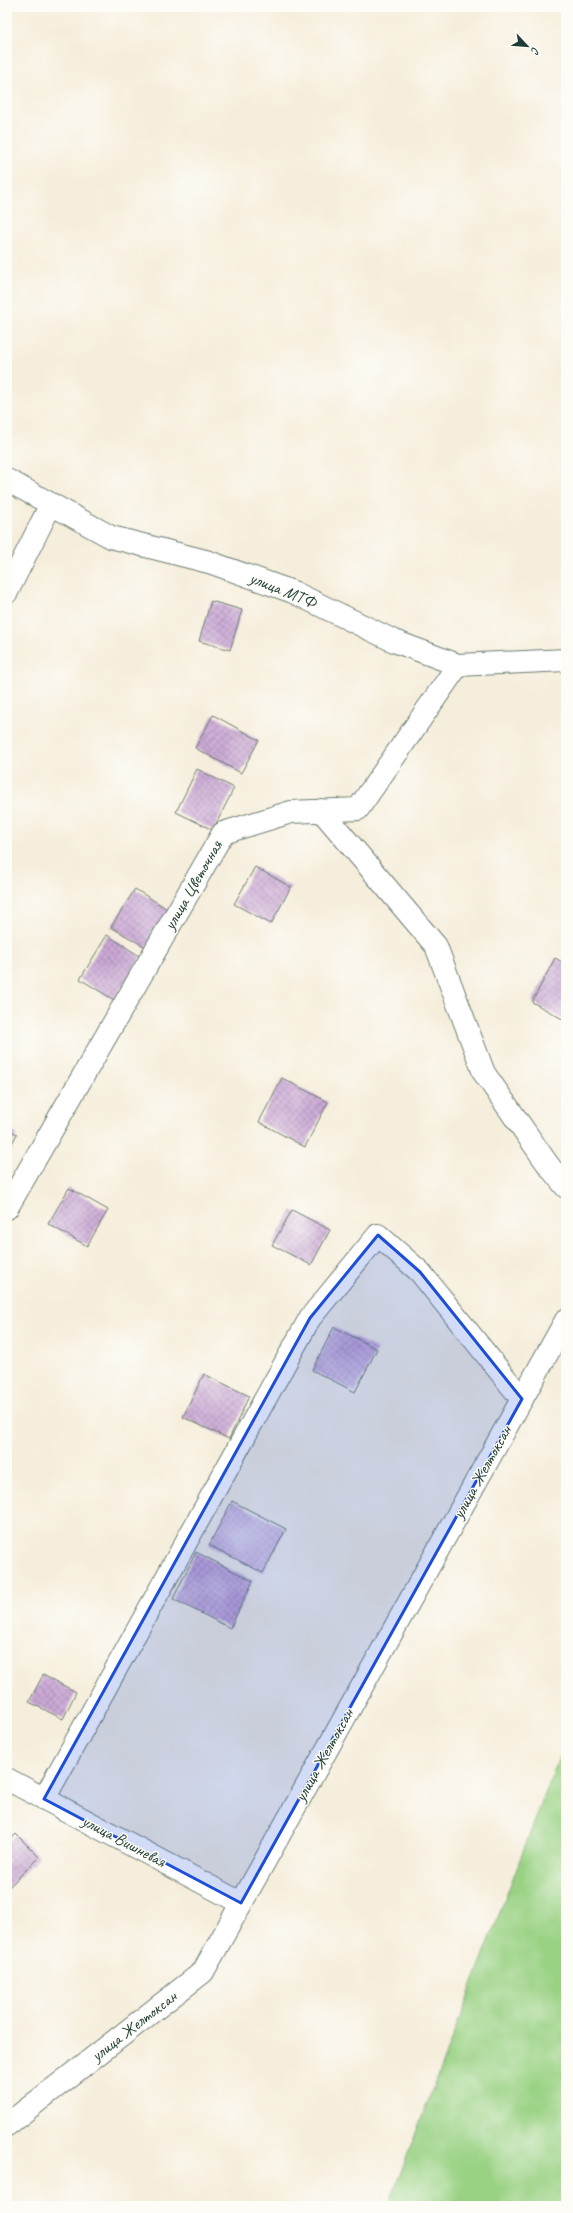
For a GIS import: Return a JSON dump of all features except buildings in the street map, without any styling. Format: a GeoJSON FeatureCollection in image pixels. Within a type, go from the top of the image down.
{"type":"FeatureCollection","features":[{"type":"Feature","properties":{"kind":"street","name":"улица МТФ"},"geometry":{"type":"LineString","coordinates":[[7,480],[111,537],[209,562],[293,592],[394,640],[458,665],[566,660]]}},
{"type":"Feature","properties":{"kind":"street"},"geometry":{"type":"LineString","coordinates":[[7,592],[51,504]]}},
{"type":"Feature","properties":{"kind":"street","name":"улица Цветочная"},"geometry":{"type":"LineString","coordinates":[[7,1208],[223,833],[292,812],[358,809],[458,665]]}},
{"type":"Feature","properties":{"kind":"street"},"geometry":{"type":"LineString","coordinates":[[321,810],[436,946],[484,1073],[549,1166],[566,1187]]}},
{"type":"Feature","properties":{"kind":"street"},"geometry":{"type":"LineString","coordinates":[[44,1798],[310,1318],[378,1235],[420,1272],[522,1399]]}},
{"type":"Feature","properties":{"kind":"street","name":"улица Желтоксан"},"geometry":{"type":"LineString","coordinates":[[7,2125],[203,1972],[566,1320]]}},
{"type":"Feature","properties":{"kind":"street","name":"улица Вишневая"},"geometry":{"type":"LineString","coordinates":[[7,1779],[242,1903]]}},
{"type":"Feature","properties":{"kind":"highlighted area"},"geometry":{"type":"Polygon","coordinates":[[[378,1235],[420,1272],[522,1399],[241,1903],[44,1799],[310,1318],[378,1235]]]}},
{"type":"Feature","properties":{"kind":"green space"},"geometry":{"type":"Polygon","coordinates":[[[566,1739],[566,2206],[388,2206],[566,1739]]]}}]}
